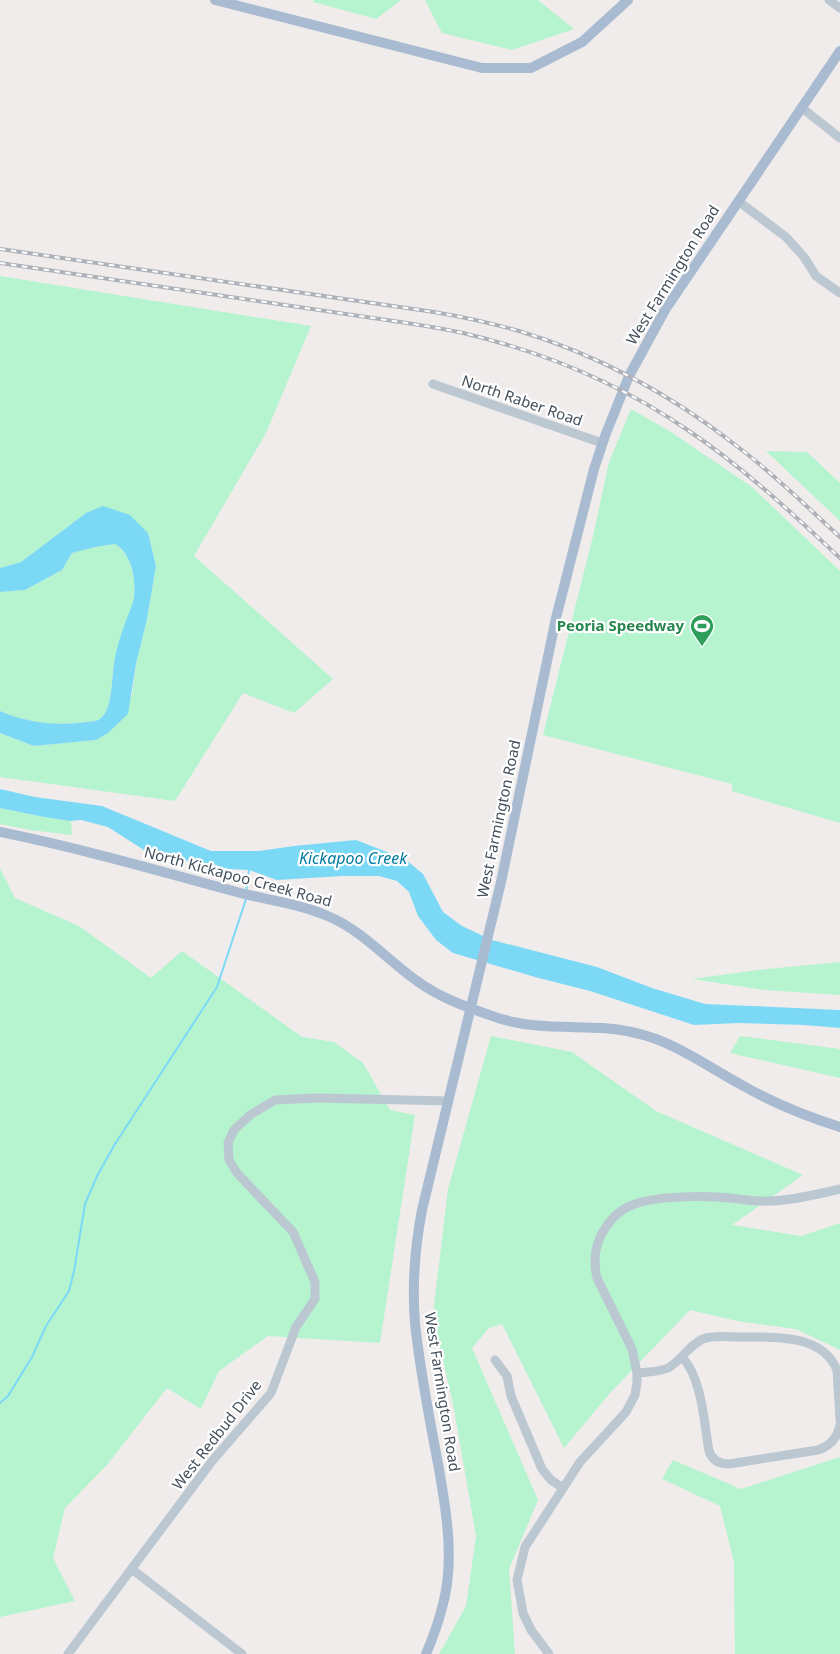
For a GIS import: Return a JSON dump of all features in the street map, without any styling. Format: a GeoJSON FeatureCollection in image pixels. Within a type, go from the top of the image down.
{"type":"FeatureCollection","features":[{"type":"Feature","properties":{"kind":"main road"},"geometry":{"type":"LineString","coordinates":[[215,0],[482,68],[532,68],[582,42],[628,0]]}},
{"type":"Feature","properties":{"kind":"main road","name":"West Farmington Road"},"geometry":{"type":"LineString","coordinates":[[426,1654],[444,1602],[448,1575],[449,1545],[444,1498],[417,1340],[415,1268],[422,1210],[501,882],[570,559],[602,443],[629,376],[656,325],[840,50]]}},
{"type":"Feature","properties":{"kind":"main road","name":"North Kickapoo Creek Road"},"geometry":{"type":"LineString","coordinates":[[0,832],[83,850],[311,910],[342,922],[363,936],[419,983],[432,991],[471,1008],[506,1021],[526,1025],[614,1029],[657,1039],[763,1097],[840,1126]]}},
{"type":"Feature","properties":{"kind":"street"},"geometry":{"type":"LineString","coordinates":[[830,0],[840,8]]}},
{"type":"Feature","properties":{"kind":"street"},"geometry":{"type":"LineString","coordinates":[[802,108],[840,138]]}},
{"type":"Feature","properties":{"kind":"street"},"geometry":{"type":"LineString","coordinates":[[738,201],[786,237],[804,257],[816,276],[840,293]]}},
{"type":"Feature","properties":{"kind":"street","name":"North Raber Road"},"geometry":{"type":"LineString","coordinates":[[433,384],[602,443]]}},
{"type":"Feature","properties":{"kind":"street","name":"West Redbud Drive"},"geometry":{"type":"LineString","coordinates":[[68,1654],[133,1570],[216,1456],[271,1393],[296,1327],[315,1299],[315,1282],[293,1232],[237,1173],[230,1160],[228,1143],[234,1130],[250,1115],[275,1100],[318,1098],[448,1101]]}},
{"type":"Feature","properties":{"kind":"street"},"geometry":{"type":"LineString","coordinates":[[549,1654],[531,1630],[523,1613],[517,1580],[525,1547],[585,1457],[621,1417],[632,1403],[635,1395],[637,1373],[632,1349],[602,1290],[594,1267],[594,1254],[603,1230],[625,1208],[647,1201],[709,1196],[768,1202],[840,1189]]}},
{"type":"Feature","properties":{"kind":"street"},"geometry":{"type":"LineString","coordinates":[[637,1373],[668,1368],[699,1341],[713,1337],[778,1338],[802,1342],[817,1348],[830,1357],[837,1370],[840,1419]]}},
{"type":"Feature","properties":{"kind":"street"},"geometry":{"type":"LineString","coordinates":[[682,1357],[691,1368],[696,1380],[709,1450],[716,1462],[729,1464],[826,1448],[836,1437],[840,1424]]}},
{"type":"Feature","properties":{"kind":"street"},"geometry":{"type":"LineString","coordinates":[[495,1360],[507,1376],[511,1396],[542,1469],[551,1480],[563,1488]]}},
{"type":"Feature","properties":{"kind":"street"},"geometry":{"type":"LineString","coordinates":[[133,1570],[242,1654]]}},
{"type":"Feature","properties":{"kind":"green space"},"geometry":{"type":"Polygon","coordinates":[[[314,0],[401,0],[376,19],[313,2],[314,0]]]}},
{"type":"Feature","properties":{"kind":"green space"},"geometry":{"type":"Polygon","coordinates":[[[425,0],[538,0],[574,29],[512,50],[442,33],[425,0]]]}},
{"type":"Feature","properties":{"kind":"green space"},"geometry":{"type":"Polygon","coordinates":[[[0,276],[311,326],[266,433],[194,556],[333,679],[294,713],[243,693],[175,801],[0,777],[0,733],[34,746],[96,740],[132,696],[136,664],[147,619],[156,566],[148,533],[86,513],[21,562],[0,568],[0,276]]]}},
{"type":"Feature","properties":{"kind":"green space","name":"Peoria Speedway"},"geometry":{"type":"Polygon","coordinates":[[[631,409],[671,432],[752,487],[840,571],[840,823],[732,791],[732,784],[543,735],[593,536],[609,462],[631,409]]]}},
{"type":"Feature","properties":{"kind":"green space"},"geometry":{"type":"Polygon","coordinates":[[[766,451],[807,452],[840,483],[840,521],[766,451]]]}},
{"type":"Feature","properties":{"kind":"green space"},"geometry":{"type":"Polygon","coordinates":[[[115,544],[125,554],[132,568],[134,598],[114,660],[110,698],[105,713],[96,721],[64,724],[31,721],[0,711],[0,592],[25,590],[62,570],[72,553],[115,544]]]}},
{"type":"Feature","properties":{"kind":"green space"},"geometry":{"type":"Polygon","coordinates":[[[0,808],[71,821],[72,835],[0,824],[0,808]]]}},
{"type":"Feature","properties":{"kind":"green space"},"geometry":{"type":"Polygon","coordinates":[[[0,869],[15,898],[79,926],[151,978],[182,951],[302,1037],[334,1042],[363,1063],[390,1110],[415,1115],[380,1343],[268,1336],[219,1371],[201,1409],[167,1388],[107,1465],[65,1508],[53,1558],[75,1601],[0,1617],[0,869]]]}},
{"type":"Feature","properties":{"kind":"green space"},"geometry":{"type":"Polygon","coordinates":[[[840,962],[840,995],[764,990],[692,979],[758,970],[840,962]]]}},
{"type":"Feature","properties":{"kind":"green space"},"geometry":{"type":"Polygon","coordinates":[[[491,1036],[572,1052],[656,1111],[803,1175],[732,1225],[801,1236],[840,1223],[840,1350],[796,1329],[737,1321],[690,1310],[611,1392],[564,1448],[502,1324],[489,1328],[472,1348],[538,1500],[509,1569],[515,1654],[439,1654],[466,1606],[476,1536],[454,1409],[433,1314],[448,1189],[491,1036]]]}},
{"type":"Feature","properties":{"kind":"green space"},"geometry":{"type":"Polygon","coordinates":[[[740,1036],[840,1049],[840,1078],[730,1053],[740,1036]]]}},
{"type":"Feature","properties":{"kind":"green space"},"geometry":{"type":"Polygon","coordinates":[[[840,1457],[840,1654],[735,1654],[734,1562],[720,1506],[662,1479],[673,1460],[741,1489],[840,1457]]]}},
{"type":"Feature","properties":{"kind":"water"},"geometry":{"type":"Polygon","coordinates":[[[103,506],[130,515],[148,533],[156,566],[128,714],[108,733],[96,740],[34,746],[0,733],[0,711],[31,721],[53,723],[75,723],[94,721],[101,718],[108,706],[114,660],[134,600],[132,568],[121,548],[115,544],[95,547],[72,553],[62,570],[25,590],[0,592],[0,568],[21,562],[86,513],[103,506]]]}},
{"type":"Feature","properties":{"kind":"water","name":"Kickapoo Creek"},"geometry":{"type":"Polygon","coordinates":[[[0,789],[35,797],[102,806],[211,851],[259,851],[356,840],[405,859],[423,874],[443,912],[462,926],[492,940],[597,967],[652,988],[705,1004],[840,1010],[840,1028],[739,1023],[694,1025],[590,991],[453,953],[436,940],[418,916],[409,892],[397,881],[379,876],[277,880],[249,870],[227,869],[213,864],[195,863],[169,856],[161,857],[147,852],[108,827],[81,820],[71,821],[44,817],[0,808],[0,789]]]}},
{"type":"Feature","properties":{"kind":"waterway"},"geometry":{"type":"LineString","coordinates":[[246,892],[249,870]]}},
{"type":"Feature","properties":{"kind":"waterway"},"geometry":{"type":"LineString","coordinates":[[0,1403],[8,1396],[32,1357],[46,1326],[69,1291],[85,1204],[97,1176],[115,1144],[217,987],[246,899]]}},
{"type":"Feature","properties":{"kind":"railway"},"geometry":{"type":"LineString","coordinates":[[0,249],[434,312],[498,325],[549,341],[578,352],[634,379],[688,411],[751,457],[840,537]]}},
{"type":"Feature","properties":{"kind":"railway"},"geometry":{"type":"LineString","coordinates":[[0,263],[407,323],[463,333],[552,360],[609,384],[689,431],[748,476],[840,558]]}},
{"type":"Feature","properties":{"kind":"place","name":"Peoria Speedway"},"geometry":{"type":"Point","coordinates":[702,647]}}]}
